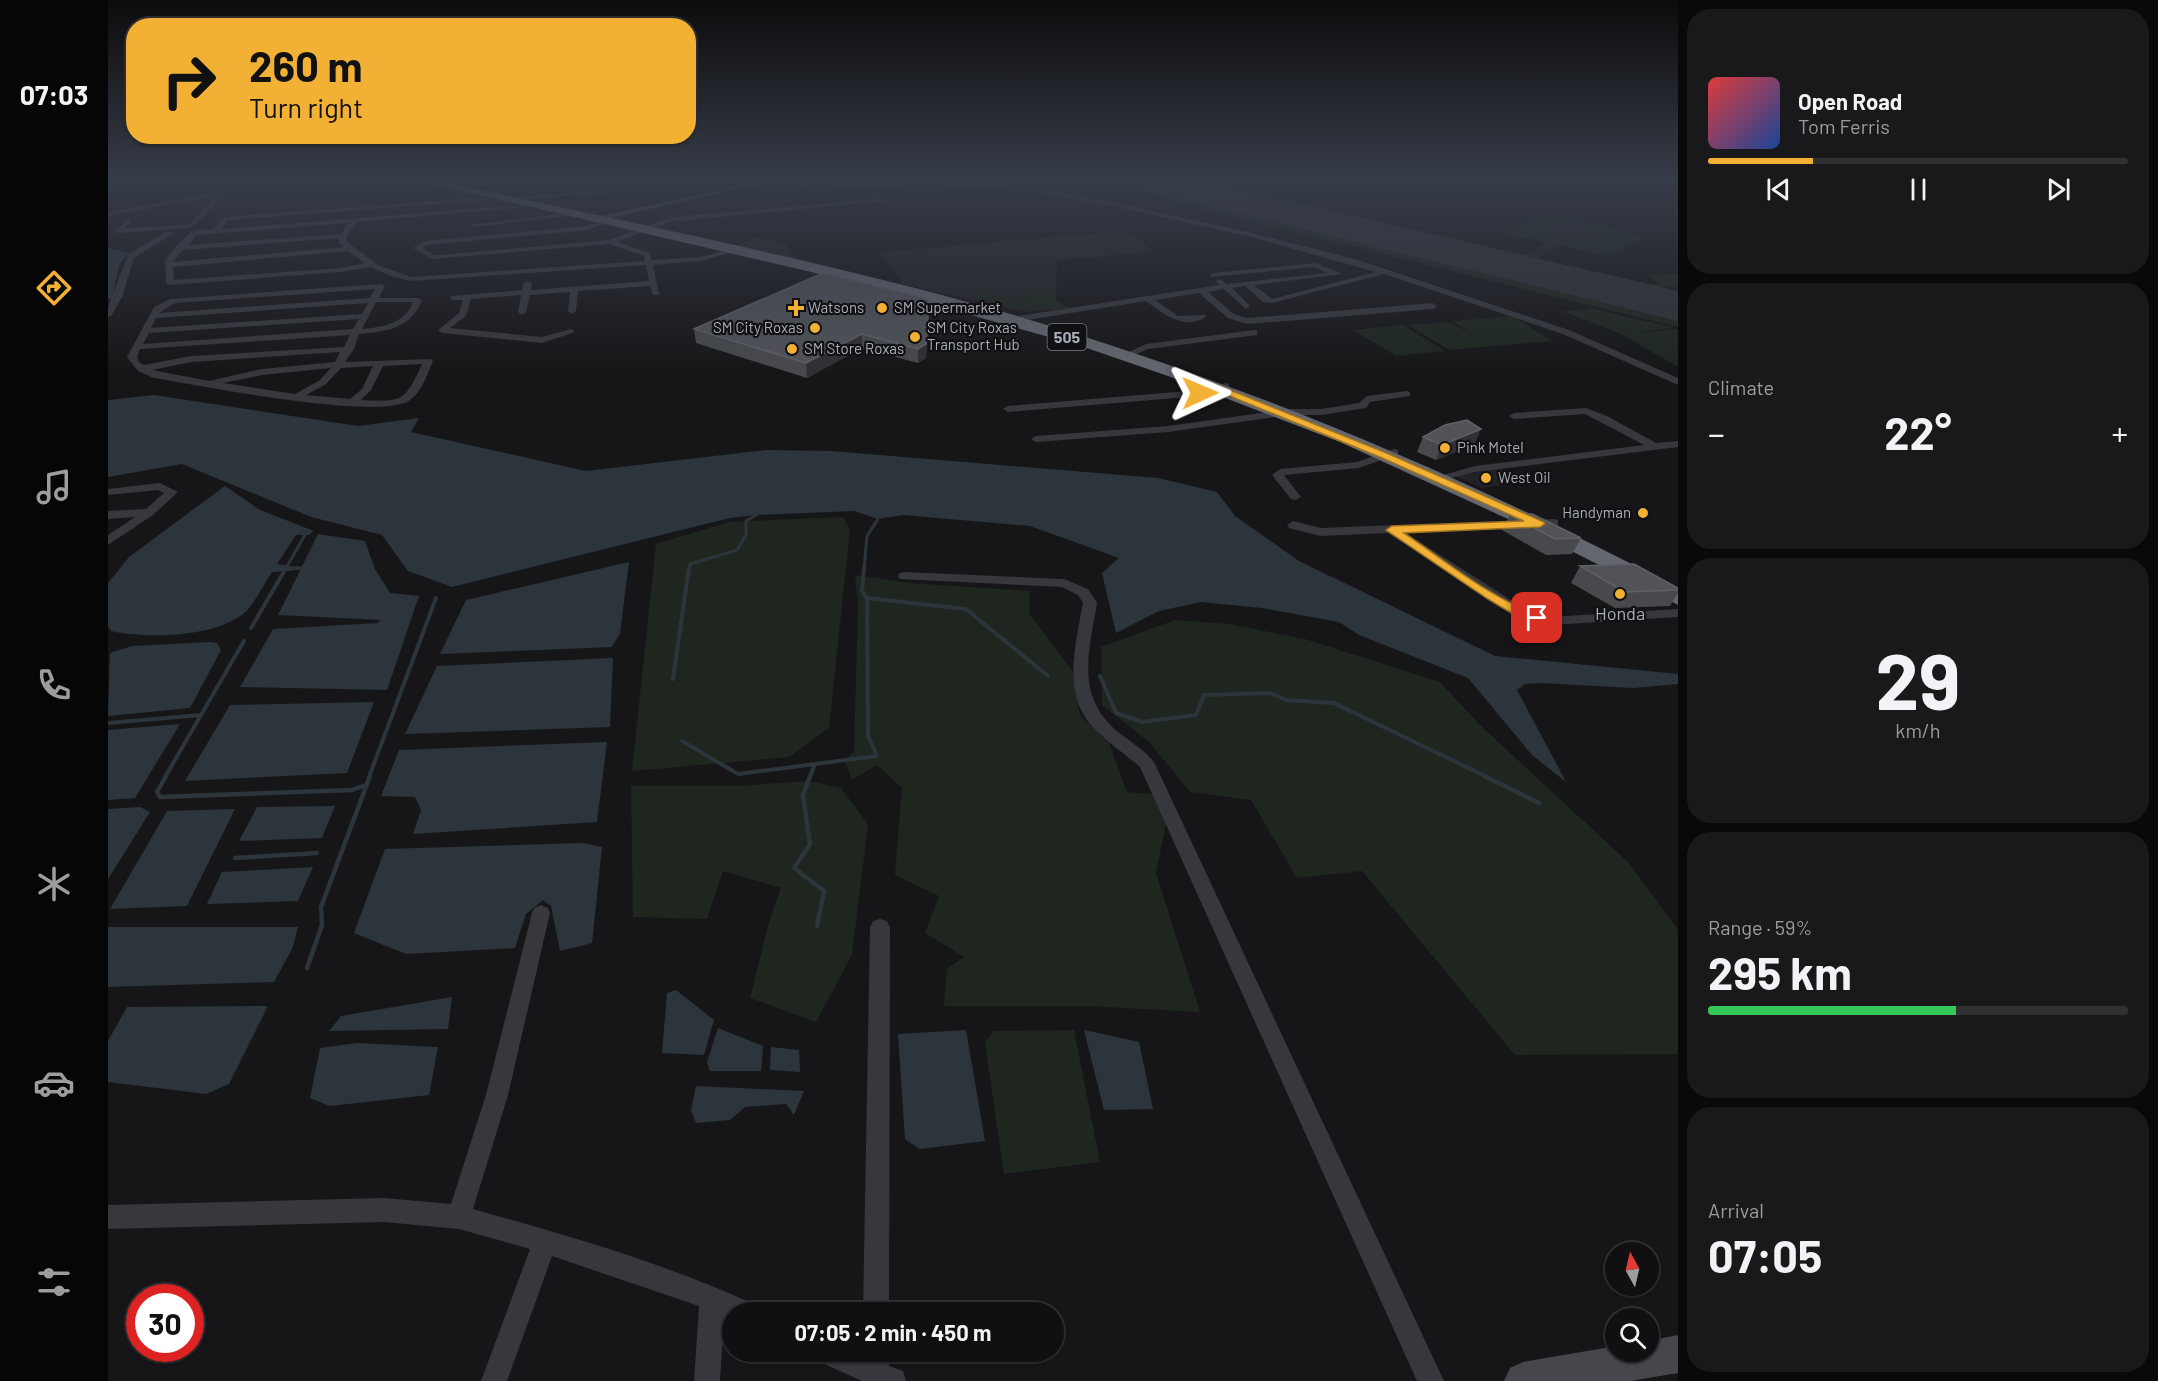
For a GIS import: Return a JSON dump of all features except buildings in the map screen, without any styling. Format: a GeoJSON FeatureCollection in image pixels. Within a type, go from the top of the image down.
{"type":"FeatureCollection","features":[{"type":"Feature","properties":{"kind":"highway","name":"505"},"geometry":{"type":"LineString","coordinates":[[712,244],[888,285],[1011,317],[1130,354],[1223,387],[1390,454],[1547,523],[1678,586]]}},
{"type":"Feature","properties":{"kind":"highway","name":"505"},"geometry":{"type":"LineString","coordinates":[[1547,523],[1678,598]]}},
{"type":"Feature","properties":{"kind":"street"},"geometry":{"type":"LineString","coordinates":[[108,314],[118,297],[131,257],[151,244]]}},
{"type":"Feature","properties":{"kind":"street"},"geometry":{"type":"LineString","coordinates":[[183,244],[172,255],[170,283],[340,270],[375,264]]}},
{"type":"Feature","properties":{"kind":"street"},"geometry":{"type":"LineString","coordinates":[[179,248],[228,244]]}},
{"type":"Feature","properties":{"kind":"street"},"geometry":{"type":"LineString","coordinates":[[344,244],[375,264],[407,278]]}},
{"type":"Feature","properties":{"kind":"street"},"geometry":{"type":"LineString","coordinates":[[423,244],[417,248],[432,257],[582,244]]}},
{"type":"Feature","properties":{"kind":"street"},"geometry":{"type":"LineString","coordinates":[[617,244],[647,255],[656,293]]}},
{"type":"Feature","properties":{"kind":"street"},"geometry":{"type":"LineString","coordinates":[[1286,244],[1384,272],[1566,332],[1678,382]]}},
{"type":"Feature","properties":{"kind":"street"},"geometry":{"type":"LineString","coordinates":[[170,265],[349,249]]}},
{"type":"Feature","properties":{"kind":"street"},"geometry":{"type":"LineString","coordinates":[[212,383],[251,373],[379,364],[430,356],[414,391],[405,401],[386,404],[351,404],[154,375],[141,369],[132,357],[157,309],[185,299],[381,286],[407,278],[701,259],[737,250]]}},
{"type":"Feature","properties":{"kind":"street"},"geometry":{"type":"LineString","coordinates":[[1246,306],[1214,275],[1316,265],[1352,280]]}},
{"type":"Feature","properties":{"kind":"street"},"geometry":{"type":"LineString","coordinates":[[522,312],[530,271]]}},
{"type":"Feature","properties":{"kind":"street"},"geometry":{"type":"LineString","coordinates":[[1247,283],[1266,300],[1272,301],[1384,272]]}},
{"type":"Feature","properties":{"kind":"street"},"geometry":{"type":"LineString","coordinates":[[1011,317],[1247,283],[1338,274]]}},
{"type":"Feature","properties":{"kind":"street"},"geometry":{"type":"LineString","coordinates":[[454,298],[654,283]]}},
{"type":"Feature","properties":{"kind":"street"},"geometry":{"type":"LineString","coordinates":[[299,395],[323,382],[337,367],[349,349],[381,286]]}},
{"type":"Feature","properties":{"kind":"street"},"geometry":{"type":"LineString","coordinates":[[572,311],[574,289]]}},
{"type":"Feature","properties":{"kind":"street"},"geometry":{"type":"LineString","coordinates":[[1201,290],[1231,316],[1247,321],[1433,306]]}},
{"type":"Feature","properties":{"kind":"street"},"geometry":{"type":"LineString","coordinates":[[468,297],[463,314],[442,330],[542,340],[570,332]]}},
{"type":"Feature","properties":{"kind":"street"},"geometry":{"type":"LineString","coordinates":[[1147,298],[1176,319],[1202,317]]}},
{"type":"Feature","properties":{"kind":"street"},"geometry":{"type":"LineString","coordinates":[[137,347],[357,332],[396,326],[415,311],[418,300],[374,300],[154,316]]}},
{"type":"Feature","properties":{"kind":"street"},"geometry":{"type":"LineString","coordinates":[[146,331],[365,316]]}},
{"type":"Feature","properties":{"kind":"street"},"geometry":{"type":"LineString","coordinates":[[1130,354],[1146,347],[1254,333]]}},
{"type":"Feature","properties":{"kind":"street"},"geometry":{"type":"LineString","coordinates":[[141,369],[192,359],[349,349]]}},
{"type":"Feature","properties":{"kind":"street"},"geometry":{"type":"LineString","coordinates":[[351,404],[366,390],[379,364]]}},
{"type":"Feature","properties":{"kind":"street"},"geometry":{"type":"LineString","coordinates":[[1008,410],[1200,393],[1223,387]]}},
{"type":"Feature","properties":{"kind":"street"},"geometry":{"type":"LineString","coordinates":[[1036,439],[1168,429],[1285,413],[1350,408],[1362,406],[1367,399],[1407,394]]}},
{"type":"Feature","properties":{"kind":"street"},"geometry":{"type":"LineString","coordinates":[[1514,416],[1586,411],[1654,447]]}},
{"type":"Feature","properties":{"kind":"street"},"geometry":{"type":"LineString","coordinates":[[1443,477],[1475,469],[1678,444]]}},
{"type":"Feature","properties":{"kind":"street"},"geometry":{"type":"LineString","coordinates":[[1295,497],[1278,475],[1280,472],[1359,465],[1390,454]]}},
{"type":"Feature","properties":{"kind":"street"},"geometry":{"type":"LineString","coordinates":[[108,492],[160,486],[170,489],[169,496],[108,541]]}},
{"type":"Feature","properties":{"kind":"street"},"geometry":{"type":"LineString","coordinates":[[108,515],[149,512]]}},
{"type":"Feature","properties":{"kind":"street"},"geometry":{"type":"LineString","coordinates":[[1293,525],[1321,532],[1547,523]]}},
{"type":"Feature","properties":{"kind":"street"},"geometry":{"type":"LineString","coordinates":[[1392,530],[1523,614],[1551,621],[1678,613]]}},
{"type":"Feature","properties":{"kind":"street"},"geometry":{"type":"LineString","coordinates":[[905,576],[1064,582],[1083,592],[1090,603],[1084,641],[1082,693],[1090,713],[1147,764],[1431,1381]]}},
{"type":"Feature","properties":{"kind":"street"},"geometry":{"type":"LineString","coordinates":[[459,1217],[496,1095],[541,913]]}},
{"type":"Feature","properties":{"kind":"street"},"geometry":{"type":"LineString","coordinates":[[876,1302],[880,927]]}},
{"type":"Feature","properties":{"kind":"street"},"geometry":{"type":"LineString","coordinates":[[108,1217],[384,1210],[459,1217],[544,1241],[722,1303]]}},
{"type":"Feature","properties":{"kind":"street"},"geometry":{"type":"LineString","coordinates":[[494,1381],[544,1241]]}},
{"type":"Feature","properties":{"kind":"street"},"geometry":{"type":"LineString","coordinates":[[707,1381],[712,1299]]}},
{"type":"Feature","properties":{"kind":"street"},"geometry":{"type":"LineString","coordinates":[[1523,1381],[1678,1354]]}},
{"type":"Feature","properties":{"kind":"street"},"geometry":{"type":"LineString","coordinates":[[859,1362],[881,1369]]}},
{"type":"Feature","properties":{"kind":"shaded area"},"geometry":{"type":"Polygon","coordinates":[[[786,244],[795,259],[736,246],[786,244]]]}},
{"type":"Feature","properties":{"kind":"shaded area"},"geometry":{"type":"Polygon","coordinates":[[[968,244],[1145,244],[1155,252],[1057,260],[1056,301],[1072,309],[1023,312],[903,284],[879,252],[968,244]]]}},
{"type":"Feature","properties":{"kind":"shaded area"},"geometry":{"type":"Polygon","coordinates":[[[1345,244],[1481,244],[1526,255],[1545,244],[1629,244],[1608,256],[1560,245],[1537,258],[1654,285],[1659,283],[1651,277],[1653,275],[1678,274],[1678,288],[1667,285],[1664,287],[1678,291],[1678,327],[1345,244]]]}},
{"type":"Feature","properties":{"kind":"shaded area"},"geometry":{"type":"Polygon","coordinates":[[[1345,244],[1387,244],[1678,315],[1678,327],[1345,244]]]}},
{"type":"Feature","properties":{"kind":"shaded area"},"geometry":{"type":"Polygon","coordinates":[[[1449,244],[1481,244],[1526,255],[1515,260],[1449,244]]]}},
{"type":"Feature","properties":{"kind":"shaded area"},"geometry":{"type":"Polygon","coordinates":[[[1561,244],[1629,244],[1608,256],[1561,244]]]}},
{"type":"Feature","properties":{"kind":"shaded area"},"geometry":{"type":"Polygon","coordinates":[[[108,248],[129,253],[119,265],[112,299],[108,299],[108,248]]]}},
{"type":"Feature","properties":{"kind":"shaded area"},"geometry":{"type":"Polygon","coordinates":[[[1536,258],[1654,285],[1659,283],[1651,277],[1653,275],[1678,274],[1678,288],[1667,285],[1664,287],[1678,291],[1678,298],[1530,263],[1536,258]]]}},
{"type":"Feature","properties":{"kind":"shaded area"},"geometry":{"type":"Polygon","coordinates":[[[1042,289],[1052,289],[1053,301],[1068,308],[1021,310],[974,297],[986,291],[1020,300],[1042,289]]]}},
{"type":"Feature","properties":{"kind":"shaded area"},"geometry":{"type":"Polygon","coordinates":[[[1595,309],[1675,328],[1625,334],[1678,329],[1678,367],[1621,334],[1562,311],[1595,309]]]}},
{"type":"Feature","properties":{"kind":"shaded area"},"geometry":{"type":"Polygon","coordinates":[[[1513,316],[1552,341],[1449,350],[1408,325],[1449,322],[1475,336],[1452,321],[1513,316]]]}},
{"type":"Feature","properties":{"kind":"shaded area"},"geometry":{"type":"Polygon","coordinates":[[[1403,325],[1445,351],[1396,356],[1353,330],[1403,325]]]}},
{"type":"Feature","properties":{"kind":"shaded area"},"geometry":{"type":"Polygon","coordinates":[[[154,395],[358,426],[419,418],[411,432],[586,471],[767,450],[831,451],[1158,478],[1217,492],[1235,516],[1299,561],[1495,656],[1678,674],[1678,684],[1633,688],[1541,683],[1525,684],[1517,690],[1566,782],[1532,755],[1468,678],[1359,635],[1339,622],[1262,608],[1201,602],[1159,611],[1116,633],[1102,573],[1119,558],[1030,526],[903,515],[878,519],[854,511],[730,518],[452,587],[408,571],[382,535],[311,517],[182,464],[108,477],[108,400],[154,395]]]}},
{"type":"Feature","properties":{"kind":"shaded area"},"geometry":{"type":"Polygon","coordinates":[[[1501,468],[1523,482],[1482,488],[1454,476],[1501,468]]]}},
{"type":"Feature","properties":{"kind":"shaded area"},"geometry":{"type":"Polygon","coordinates":[[[225,486],[260,510],[314,531],[309,535],[296,535],[277,564],[292,566],[289,571],[272,572],[249,608],[237,618],[222,625],[184,634],[144,635],[111,631],[108,626],[108,583],[129,557],[225,486]]]}},
{"type":"Feature","properties":{"kind":"shaded area"},"geometry":{"type":"Polygon","coordinates":[[[843,517],[850,529],[829,728],[789,757],[632,771],[656,544],[729,522],[843,517]]]}},
{"type":"Feature","properties":{"kind":"shaded area"},"geometry":{"type":"Polygon","coordinates":[[[318,534],[365,541],[375,569],[390,593],[419,596],[387,690],[240,687],[273,629],[377,623],[381,620],[278,615],[318,534]]]}},
{"type":"Feature","properties":{"kind":"shaded area"},"geometry":{"type":"Polygon","coordinates":[[[629,562],[620,633],[612,647],[440,654],[466,600],[629,562]]]}},
{"type":"Feature","properties":{"kind":"shaded area"},"geometry":{"type":"Polygon","coordinates":[[[855,575],[910,583],[1030,591],[1029,613],[1073,672],[1080,715],[1109,743],[1127,792],[1154,794],[1166,824],[1156,873],[1200,1012],[1086,1006],[944,1006],[947,969],[964,957],[925,933],[939,896],[895,875],[902,788],[877,765],[852,780],[845,761],[854,751],[858,604],[855,575]]]}},
{"type":"Feature","properties":{"kind":"shaded area"},"geometry":{"type":"Polygon","coordinates":[[[1175,620],[1230,624],[1305,639],[1440,682],[1480,725],[1629,863],[1678,930],[1678,1054],[1515,1055],[1362,871],[1297,878],[1251,800],[1190,792],[1150,743],[1102,705],[1101,647],[1175,620]]]}},
{"type":"Feature","properties":{"kind":"shaded area"},"geometry":{"type":"Polygon","coordinates":[[[217,643],[221,650],[190,708],[108,716],[110,653],[132,646],[217,643]]]}},
{"type":"Feature","properties":{"kind":"shaded area"},"geometry":{"type":"Polygon","coordinates":[[[613,658],[610,727],[405,734],[437,666],[613,658]]]}},
{"type":"Feature","properties":{"kind":"shaded area"},"geometry":{"type":"Polygon","coordinates":[[[374,702],[347,773],[185,781],[230,705],[374,702]]]}},
{"type":"Feature","properties":{"kind":"shaded area"},"geometry":{"type":"Polygon","coordinates":[[[180,724],[135,798],[108,800],[108,730],[180,724]]]}},
{"type":"Feature","properties":{"kind":"shaded area"},"geometry":{"type":"Polygon","coordinates":[[[607,742],[597,822],[413,834],[421,810],[415,797],[381,796],[399,750],[607,742]]]}},
{"type":"Feature","properties":{"kind":"shaded area"},"geometry":{"type":"Polygon","coordinates":[[[808,781],[841,788],[868,824],[852,955],[816,1022],[750,998],[769,922],[781,888],[723,871],[707,919],[633,917],[631,786],[739,786],[808,781]]]}},
{"type":"Feature","properties":{"kind":"shaded area"},"geometry":{"type":"Polygon","coordinates":[[[335,806],[322,838],[239,841],[257,807],[335,806]]]}},
{"type":"Feature","properties":{"kind":"shaded area"},"geometry":{"type":"Polygon","coordinates":[[[140,807],[150,812],[108,879],[108,809],[140,807]]]}},
{"type":"Feature","properties":{"kind":"shaded area"},"geometry":{"type":"Polygon","coordinates":[[[235,809],[187,906],[110,909],[167,811],[235,809]]]}},
{"type":"Feature","properties":{"kind":"shaded area"},"geometry":{"type":"Polygon","coordinates":[[[583,843],[602,847],[592,943],[560,951],[551,906],[543,900],[526,914],[515,948],[406,954],[354,933],[385,849],[583,843]]]}},
{"type":"Feature","properties":{"kind":"shaded area"},"geometry":{"type":"Polygon","coordinates":[[[313,867],[298,901],[207,904],[222,872],[313,867]]]}},
{"type":"Feature","properties":{"kind":"shaded area"},"geometry":{"type":"Polygon","coordinates":[[[108,927],[298,927],[293,947],[274,982],[108,987],[108,927]]]}},
{"type":"Feature","properties":{"kind":"shaded area"},"geometry":{"type":"Polygon","coordinates":[[[676,990],[714,1020],[704,1055],[662,1053],[667,993],[676,990]]]}},
{"type":"Feature","properties":{"kind":"shaded area"},"geometry":{"type":"Polygon","coordinates":[[[452,997],[448,1029],[329,1031],[341,1016],[452,997]]]}},
{"type":"Feature","properties":{"kind":"shaded area"},"geometry":{"type":"Polygon","coordinates":[[[268,1006],[229,1084],[206,1094],[108,1082],[108,1041],[127,1007],[268,1006]]]}},
{"type":"Feature","properties":{"kind":"shaded area"},"geometry":{"type":"Polygon","coordinates":[[[718,1028],[763,1046],[761,1071],[710,1071],[707,1062],[718,1028]]]}},
{"type":"Feature","properties":{"kind":"shaded area"},"geometry":{"type":"Polygon","coordinates":[[[966,1030],[985,1141],[920,1149],[905,1139],[898,1034],[966,1030]]]}},
{"type":"Feature","properties":{"kind":"shaded area"},"geometry":{"type":"Polygon","coordinates":[[[1074,1030],[1100,1162],[1004,1174],[985,1043],[993,1031],[1074,1030]]]}},
{"type":"Feature","properties":{"kind":"shaded area"},"geometry":{"type":"Polygon","coordinates":[[[1084,1030],[1139,1042],[1153,1109],[1104,1110],[1084,1030]]]}},
{"type":"Feature","properties":{"kind":"shaded area"},"geometry":{"type":"Polygon","coordinates":[[[357,1043],[438,1047],[429,1095],[330,1106],[310,1098],[320,1048],[357,1043]]]}},
{"type":"Feature","properties":{"kind":"shaded area"},"geometry":{"type":"Polygon","coordinates":[[[771,1047],[799,1050],[800,1072],[770,1070],[771,1047]]]}},
{"type":"Feature","properties":{"kind":"shaded area"},"geometry":{"type":"Polygon","coordinates":[[[696,1086],[804,1091],[794,1115],[786,1104],[745,1107],[730,1120],[696,1123],[691,1110],[696,1086]]]}},
{"type":"Feature","properties":{"kind":"waterway"},"geometry":{"type":"LineString","coordinates":[[689,570],[690,564],[737,550],[746,535],[746,521],[756,515]]}},
{"type":"Feature","properties":{"kind":"waterway"},"geometry":{"type":"LineString","coordinates":[[864,570],[867,536],[878,519]]}},
{"type":"Feature","properties":{"kind":"waterway"},"geometry":{"type":"LineString","coordinates":[[285,570],[306,533]]}},
{"type":"Feature","properties":{"kind":"waterway"},"geometry":{"type":"LineString","coordinates":[[251,628],[286,568]]}},
{"type":"Feature","properties":{"kind":"waterway"},"geometry":{"type":"LineString","coordinates":[[297,568],[286,569],[301,568]]}},
{"type":"Feature","properties":{"kind":"waterway"},"geometry":{"type":"LineString","coordinates":[[673,679],[689,568]]}},
{"type":"Feature","properties":{"kind":"waterway"},"geometry":{"type":"LineString","coordinates":[[864,568],[862,591],[867,598]]}},
{"type":"Feature","properties":{"kind":"waterway"},"geometry":{"type":"LineString","coordinates":[[369,777],[436,598]]}},
{"type":"Feature","properties":{"kind":"waterway"},"geometry":{"type":"LineString","coordinates":[[682,741],[738,774],[877,756],[868,736],[867,598]]}},
{"type":"Feature","properties":{"kind":"waterway"},"geometry":{"type":"LineString","coordinates":[[867,598],[966,609],[1048,676]]}},
{"type":"Feature","properties":{"kind":"waterway"},"geometry":{"type":"LineString","coordinates":[[165,777],[244,641]]}},
{"type":"Feature","properties":{"kind":"waterway"},"geometry":{"type":"LineString","coordinates":[[1100,676],[1116,713],[1142,722],[1196,715],[1204,695],[1270,693],[1286,700],[1334,703],[1487,777]]}},
{"type":"Feature","properties":{"kind":"waterway"},"geometry":{"type":"LineString","coordinates":[[108,723],[201,715]]}},
{"type":"Feature","properties":{"kind":"waterway"},"geometry":{"type":"LineString","coordinates":[[810,777],[814,766]]}},
{"type":"Feature","properties":{"kind":"waterway"},"geometry":{"type":"LineString","coordinates":[[166,776],[157,792],[160,797],[352,790],[366,785]]}},
{"type":"Feature","properties":{"kind":"waterway"},"geometry":{"type":"LineString","coordinates":[[307,968],[322,925],[321,907],[370,776]]}},
{"type":"Feature","properties":{"kind":"waterway"},"geometry":{"type":"LineString","coordinates":[[810,776],[803,795],[810,844],[794,868],[824,891],[817,926]]}},
{"type":"Feature","properties":{"kind":"waterway"},"geometry":{"type":"LineString","coordinates":[[1484,776],[1539,803]]}},
{"type":"Feature","properties":{"kind":"waterway"},"geometry":{"type":"LineString","coordinates":[[235,858],[317,853]]}},
{"type":"Feature","properties":{"kind":"runway"},"geometry":{"type":"LineString","coordinates":[[1419,244],[1678,306]]}},
{"type":"Feature","properties":{"kind":"place","name":"Watsons"},"geometry":{"type":"Point","coordinates":[796,308]}},
{"type":"Feature","properties":{"kind":"place","name":"SM Supermarket"},"geometry":{"type":"Point","coordinates":[882,308]}},
{"type":"Feature","properties":{"kind":"place","name":"SM City Roxas"},"geometry":{"type":"Point","coordinates":[815,328]}},
{"type":"Feature","properties":{"kind":"place","name":"SM City Roxas Transport Hub"},"geometry":{"type":"Point","coordinates":[915,337]}},
{"type":"Feature","properties":{"kind":"place","name":"SM Store Roxas"},"geometry":{"type":"Point","coordinates":[792,349]}},
{"type":"Feature","properties":{"kind":"place","name":"Pink Motel"},"geometry":{"type":"Point","coordinates":[1445,448]}},
{"type":"Feature","properties":{"kind":"place","name":"West Oil"},"geometry":{"type":"Point","coordinates":[1486,478]}},
{"type":"Feature","properties":{"kind":"place","name":"Handyman"},"geometry":{"type":"Point","coordinates":[1643,513]}},
{"type":"Feature","properties":{"kind":"place","name":"Honda"},"geometry":{"type":"Point","coordinates":[1620,594]}},
{"type":"Feature","properties":{"kind":"route"},"geometry":{"type":"LineString","coordinates":[[1200,393],[1220,389],[1439,478],[1540,524],[1392,530],[1492,597],[1523,614],[1537,618]]}}]}
